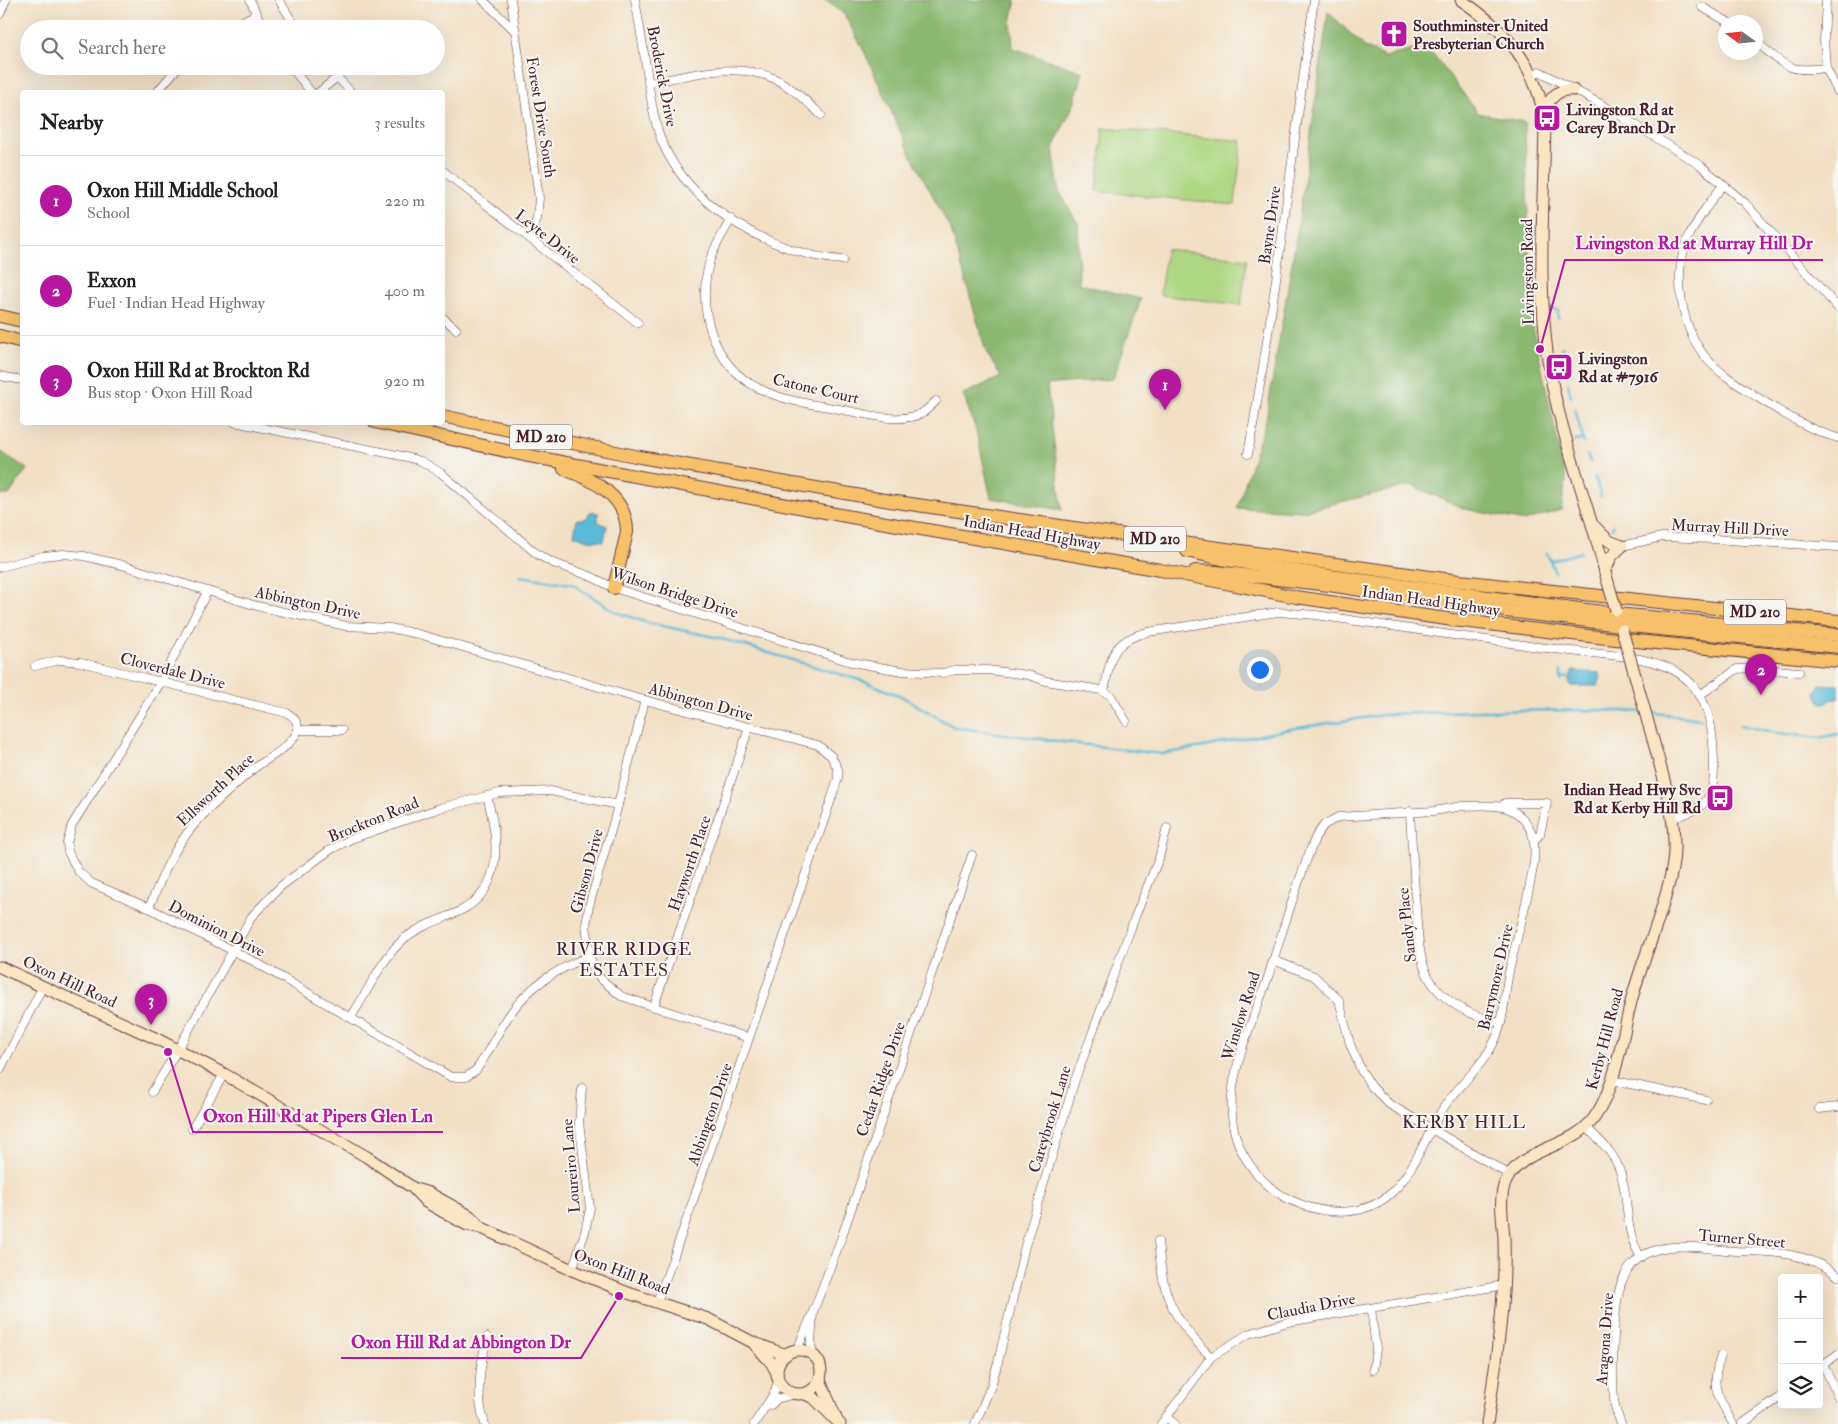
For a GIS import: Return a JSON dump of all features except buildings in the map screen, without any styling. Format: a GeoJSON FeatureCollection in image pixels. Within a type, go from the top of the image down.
{"type":"FeatureCollection","features":[{"type":"Feature","properties":{"kind":"highway"},"geometry":{"type":"LineString","coordinates":[[0,316],[20,321]]}},
{"type":"Feature","properties":{"kind":"highway"},"geometry":{"type":"LineString","coordinates":[[0,336],[20,341]]}},
{"type":"Feature","properties":{"kind":"highway","name":"Indian Head Highway"},"geometry":{"type":"LineString","coordinates":[[445,417],[640,457],[890,501],[1458,581],[1838,621]]}},
{"type":"Feature","properties":{"kind":"highway","name":"Indian Head Highway"},"geometry":{"type":"LineString","coordinates":[[388,425],[524,455],[850,517],[1160,570],[1296,597],[1453,620],[1606,638],[1838,660]]}},
{"type":"Feature","properties":{"kind":"highway"},"geometry":{"type":"LineString","coordinates":[[524,455],[582,476],[604,489],[617,501],[626,518],[627,532],[614,588]]}},
{"type":"Feature","properties":{"kind":"highway"},"geometry":{"type":"LineString","coordinates":[[1081,529],[1220,559],[1619,619],[1838,647]]}},
{"type":"Feature","properties":{"kind":"highway"},"geometry":{"type":"LineString","coordinates":[[1160,570],[1217,572],[1329,585],[1465,606],[1838,635]]}},
{"type":"Feature","properties":{"kind":"main road","name":"Livingston Road"},"geometry":{"type":"LineString","coordinates":[[1461,0],[1498,29],[1513,45],[1533,75],[1543,110],[1545,144],[1542,268],[1544,330],[1555,398],[1619,619]]}},
{"type":"Feature","properties":{"kind":"main road"},"geometry":{"type":"LineString","coordinates":[[1543,110],[1554,95],[1566,89],[1573,90]]}},
{"type":"Feature","properties":{"kind":"main road"},"geometry":{"type":"LineString","coordinates":[[1592,523],[1601,535],[1609,541],[1622,546],[1611,557],[1606,572]]}},
{"type":"Feature","properties":{"kind":"main road","name":"Kerby Hill Road"},"geometry":{"type":"LineString","coordinates":[[1487,1424],[1505,1284],[1502,1199],[1506,1181],[1515,1168],[1525,1160],[1566,1140],[1586,1127],[1602,1106],[1611,1080],[1633,992],[1672,873],[1674,849],[1673,818],[1670,800],[1619,619]]}},
{"type":"Feature","properties":{"kind":"main road","name":"Oxon Hill Road"},"geometry":{"type":"LineString","coordinates":[[0,967],[178,1050],[224,1074],[367,1158],[413,1188],[426,1202],[467,1225],[482,1228],[572,1270],[628,1293],[708,1319],[752,1342],[786,1355]]}},
{"type":"Feature","properties":{"kind":"main road","name":"Oxon Hill Road"},"geometry":{"type":"LineString","coordinates":[[752,1342],[771,1362],[778,1377]]}},
{"type":"Feature","properties":{"kind":"main road"},"geometry":{"type":"LineString","coordinates":[[799,1394],[814,1389],[820,1380],[821,1371],[819,1362],[813,1355],[803,1350],[797,1350],[786,1355],[778,1366],[778,1377],[788,1391],[799,1394],[814,1398],[839,1423]]}},
{"type":"Feature","properties":{"kind":"main road"},"geometry":{"type":"LineString","coordinates":[[820,1380],[839,1423]]}},
{"type":"Feature","properties":{"kind":"street"},"geometry":{"type":"LineString","coordinates":[[0,14],[6,0]]}},
{"type":"Feature","properties":{"kind":"street"},"geometry":{"type":"LineString","coordinates":[[250,0],[259,20]]}},
{"type":"Feature","properties":{"kind":"street"},"geometry":{"type":"LineString","coordinates":[[279,0],[291,20]]}},
{"type":"Feature","properties":{"kind":"street"},"geometry":{"type":"LineString","coordinates":[[483,0],[514,31]]}},
{"type":"Feature","properties":{"kind":"street","name":"Forest Drive South"},"geometry":{"type":"LineString","coordinates":[[511,0],[539,198],[537,219],[528,237]]}},
{"type":"Feature","properties":{"kind":"street","name":"Broderick Drive"},"geometry":{"type":"LineString","coordinates":[[635,0],[656,122],[667,151],[694,188],[731,219],[780,246],[815,256],[843,260]]}},
{"type":"Feature","properties":{"kind":"street","name":"Bayne Drive"},"geometry":{"type":"LineString","coordinates":[[1248,454],[1284,227],[1314,0]]}},
{"type":"Feature","properties":{"kind":"street"},"geometry":{"type":"LineString","coordinates":[[1826,0],[1824,40],[1826,68],[1838,92]]}},
{"type":"Feature","properties":{"kind":"street"},"geometry":{"type":"LineString","coordinates":[[1702,7],[1718,16]]}},
{"type":"Feature","properties":{"kind":"street"},"geometry":{"type":"LineString","coordinates":[[245,20],[256,14]]}},
{"type":"Feature","properties":{"kind":"street"},"geometry":{"type":"LineString","coordinates":[[1763,47],[1789,67],[1803,70],[1826,68]]}},
{"type":"Feature","properties":{"kind":"street"},"geometry":{"type":"LineString","coordinates":[[648,83],[723,70],[753,73],[772,78],[781,83],[798,95],[821,116]]}},
{"type":"Feature","properties":{"kind":"street"},"geometry":{"type":"LineString","coordinates":[[1533,75],[1539,71],[1608,108],[1681,152],[1745,203],[1838,308]]}},
{"type":"Feature","properties":{"kind":"street"},"geometry":{"type":"LineString","coordinates":[[159,90],[171,75]]}},
{"type":"Feature","properties":{"kind":"street"},"geometry":{"type":"LineString","coordinates":[[297,75],[309,90]]}},
{"type":"Feature","properties":{"kind":"street"},"geometry":{"type":"LineString","coordinates":[[334,75],[349,90]]}},
{"type":"Feature","properties":{"kind":"street"},"geometry":{"type":"LineString","coordinates":[[321,90],[336,78]]}},
{"type":"Feature","properties":{"kind":"street","name":"Leyte Drive"},"geometry":{"type":"LineString","coordinates":[[445,172],[638,322]]}},
{"type":"Feature","properties":{"kind":"street"},"geometry":{"type":"LineString","coordinates":[[1724,185],[1696,223],[1684,250],[1680,278],[1682,301],[1689,329],[1705,357],[1726,377],[1767,404],[1805,425],[1838,438]]}},
{"type":"Feature","properties":{"kind":"street","name":"Catone Court"},"geometry":{"type":"LineString","coordinates":[[731,219],[711,259],[705,285],[705,303],[710,328],[717,347],[728,362],[743,377],[757,388],[782,398],[876,416],[912,417],[922,413],[936,401]]}},
{"type":"Feature","properties":{"kind":"street"},"geometry":{"type":"LineString","coordinates":[[445,320],[456,329]]}},
{"type":"Feature","properties":{"kind":"street"},"geometry":{"type":"LineString","coordinates":[[0,376],[20,380]]}},
{"type":"Feature","properties":{"kind":"street","name":"Wilson Bridge Drive"},"geometry":{"type":"LineString","coordinates":[[249,425],[402,456],[428,464],[537,554],[553,563],[590,576],[614,588],[802,648],[864,665],[902,671],[943,673],[954,670],[988,670],[1028,676],[1104,692]]}},
{"type":"Feature","properties":{"kind":"street","name":"Murray Hill Drive"},"geometry":{"type":"LineString","coordinates":[[1622,546],[1662,537],[1838,547]]}},
{"type":"Feature","properties":{"kind":"street","name":"Abbington Drive"},"geometry":{"type":"LineString","coordinates":[[0,567],[43,556],[63,554],[122,565],[257,606],[353,627],[390,628],[422,635],[644,700],[810,742],[822,747],[834,761],[838,774],[832,797],[657,1302]]}},
{"type":"Feature","properties":{"kind":"street","name":"Dominion Drive"},"geometry":{"type":"LineString","coordinates":[[207,592],[161,682],[76,815],[69,831],[67,843],[72,861],[86,879],[95,886],[149,908],[232,950],[454,1078],[466,1077],[473,1073],[480,1065],[510,1015],[528,992],[556,971],[590,956]]}},
{"type":"Feature","properties":{"kind":"street"},"geometry":{"type":"LineString","coordinates":[[1126,721],[1110,696],[1104,692],[1113,655],[1121,643],[1130,637],[1148,632],[1278,612],[1316,615],[1563,650],[1644,659],[1659,663],[1680,674],[1700,695],[1711,723],[1714,748],[1714,782],[1712,790],[1703,805],[1690,813],[1673,818]]}},
{"type":"Feature","properties":{"kind":"street","name":"Cloverdale Drive"},"geometry":{"type":"LineString","coordinates":[[35,666],[54,661],[74,661],[121,671],[287,713],[294,718],[298,729]]}},
{"type":"Feature","properties":{"kind":"street"},"geometry":{"type":"LineString","coordinates":[[1700,695],[1737,669],[1758,668],[1799,672]]}},
{"type":"Feature","properties":{"kind":"street","name":"Gibson Drive"},"geometry":{"type":"LineString","coordinates":[[644,700],[618,805],[587,916],[587,940],[590,956],[597,974],[609,988],[627,998],[749,1038]]}},
{"type":"Feature","properties":{"kind":"street","name":"Hayworth Place"},"geometry":{"type":"LineString","coordinates":[[654,1006],[749,728]]}},
{"type":"Feature","properties":{"kind":"street"},"geometry":{"type":"LineString","coordinates":[[298,729],[342,730]]}},
{"type":"Feature","properties":{"kind":"street","name":"Ellsworth Place"},"geometry":{"type":"LineString","coordinates":[[149,908],[165,869],[184,836],[206,812],[253,770],[289,743],[298,729]]}},
{"type":"Feature","properties":{"kind":"street","name":"Brockton Road"},"geometry":{"type":"LineString","coordinates":[[152,1092],[178,1050],[252,916],[286,882],[330,850],[352,839],[440,808],[510,792],[550,791],[618,805]]}},
{"type":"Feature","properties":{"kind":"street"},"geometry":{"type":"LineString","coordinates":[[351,1017],[386,959],[399,944],[420,928],[469,906],[484,891],[492,874],[496,851],[487,796]]}},
{"type":"Feature","properties":{"kind":"street","name":"Winslow Road"},"geometry":{"type":"LineString","coordinates":[[1431,1130],[1400,1184],[1389,1196],[1368,1207],[1341,1212],[1320,1211],[1290,1201],[1265,1184],[1251,1168],[1238,1145],[1232,1120],[1231,1101],[1238,1066],[1314,842],[1324,825],[1338,817],[1434,811],[1462,806],[1547,804]]}},
{"type":"Feature","properties":{"kind":"street","name":"Barrymore Drive"},"geometry":{"type":"LineString","coordinates":[[1534,841],[1540,834],[1547,804]]}},
{"type":"Feature","properties":{"kind":"street","name":"Barrymore Drive"},"geometry":{"type":"LineString","coordinates":[[1431,1130],[1449,1100],[1491,1047],[1501,1023],[1508,975],[1534,859],[1532,832],[1514,812],[1502,806]]}},
{"type":"Feature","properties":{"kind":"street","name":"Sandy Place"},"geometry":{"type":"LineString","coordinates":[[1410,811],[1418,941],[1425,969],[1443,995],[1463,1011],[1473,1016],[1501,1023]]}},
{"type":"Feature","properties":{"kind":"street","name":"Careybrook Lane"},"geometry":{"type":"LineString","coordinates":[[975,1424],[991,1386],[1036,1206],[1075,1080],[1135,917],[1159,858],[1167,828]]}},
{"type":"Feature","properties":{"kind":"street","name":"Cedar Ridge Drive"},"geometry":{"type":"LineString","coordinates":[[797,1350],[840,1239],[972,855]]}},
{"type":"Feature","properties":{"kind":"street"},"geometry":{"type":"LineString","coordinates":[[1274,960],[1309,973],[1331,990],[1339,1000],[1350,1044],[1365,1077],[1389,1104],[1510,1175]]}},
{"type":"Feature","properties":{"kind":"street"},"geometry":{"type":"LineString","coordinates":[[0,1070],[43,986]]}},
{"type":"Feature","properties":{"kind":"street"},"geometry":{"type":"LineString","coordinates":[[192,1129],[224,1074]]}},
{"type":"Feature","properties":{"kind":"street"},"geometry":{"type":"LineString","coordinates":[[1611,1080],[1706,1100]]}},
{"type":"Feature","properties":{"kind":"street","name":"Loureiro Lane"},"geometry":{"type":"LineString","coordinates":[[572,1270],[585,1232],[590,1208],[579,1123],[582,1088]]}},
{"type":"Feature","properties":{"kind":"street"},"geometry":{"type":"LineString","coordinates":[[1819,1109],[1838,1106]]}},
{"type":"Feature","properties":{"kind":"street"},"geometry":{"type":"LineString","coordinates":[[1586,1127],[1600,1141],[1618,1166],[1624,1187],[1628,1224],[1634,1248],[1641,1256]]}},
{"type":"Feature","properties":{"kind":"street"},"geometry":{"type":"LineString","coordinates":[[1158,1241],[1164,1285],[1171,1304],[1189,1333],[1211,1357]]}},
{"type":"Feature","properties":{"kind":"street","name":"Turner Street"},"geometry":{"type":"LineString","coordinates":[[1641,1256],[1652,1251],[1677,1248],[1783,1254],[1816,1262],[1830,1269],[1838,1276]]}},
{"type":"Feature","properties":{"kind":"street","name":"Aragona Drive"},"geometry":{"type":"LineString","coordinates":[[1621,1424],[1616,1408],[1613,1377],[1618,1298],[1625,1275],[1641,1256]]}},
{"type":"Feature","properties":{"kind":"street","name":"Claudia Drive"},"geometry":{"type":"LineString","coordinates":[[1160,1424],[1211,1357],[1242,1337],[1264,1328],[1288,1322],[1505,1284]]}},
{"type":"Feature","properties":{"kind":"street"},"geometry":{"type":"LineString","coordinates":[[1371,1308],[1376,1349],[1373,1370]]}},
{"type":"Feature","properties":{"kind":"street","name":"Cedar Ridge Drive"},"geometry":{"type":"LineString","coordinates":[[813,1312],[811,1344],[813,1355]]}},
{"type":"Feature","properties":{"kind":"street"},"geometry":{"type":"LineString","coordinates":[[485,1424],[480,1404],[479,1378],[487,1337]]}},
{"type":"Feature","properties":{"kind":"street"},"geometry":{"type":"LineString","coordinates":[[1823,1365],[1838,1354]]}},
{"type":"Feature","properties":{"kind":"street"},"geometry":{"type":"LineString","coordinates":[[1721,1356],[1714,1383],[1715,1389],[1733,1424]]}},
{"type":"Feature","properties":{"kind":"street"},"geometry":{"type":"LineString","coordinates":[[1823,1370],[1838,1397]]}},
{"type":"Feature","properties":{"kind":"street"},"geometry":{"type":"LineString","coordinates":[[754,1424],[774,1393],[778,1377]]}},
{"type":"Feature","properties":{"kind":"street"},"geometry":{"type":"LineString","coordinates":[[764,1411],[777,1400],[799,1394]]}},
{"type":"Feature","properties":{"kind":"street"},"geometry":{"type":"LineString","coordinates":[[1742,1424],[1778,1399]]}},
{"type":"Feature","properties":{"kind":"street"},"geometry":{"type":"LineString","coordinates":[[1166,1417],[1174,1424]]}},
{"type":"Feature","properties":{"kind":"green space"},"geometry":{"type":"Polygon","coordinates":[[[825,0],[1016,0],[1011,22],[1013,48],[1083,72],[1074,104],[1053,148],[1059,191],[1078,224],[1079,284],[1141,299],[1113,379],[1047,385],[1062,510],[991,498],[976,430],[963,394],[1001,377],[986,352],[951,230],[911,155],[864,51],[844,14],[825,0]]]}},
{"type":"Feature","properties":{"kind":"green space"},"geometry":{"type":"Polygon","coordinates":[[[1328,12],[1365,47],[1385,57],[1413,50],[1434,55],[1478,113],[1525,122],[1531,319],[1566,480],[1561,510],[1524,521],[1465,509],[1411,485],[1304,511],[1237,508],[1266,420],[1298,226],[1328,12]]]}},
{"type":"Feature","properties":{"kind":"green space"},"geometry":{"type":"Polygon","coordinates":[[[1103,128],[1242,141],[1235,205],[1097,191],[1103,128]]]}},
{"type":"Feature","properties":{"kind":"green space"},"geometry":{"type":"Polygon","coordinates":[[[1166,249],[1247,259],[1241,305],[1160,295],[1166,249]]]}},
{"type":"Feature","properties":{"kind":"green space"},"geometry":{"type":"Polygon","coordinates":[[[0,451],[27,469],[9,495],[0,495],[0,451]]]}},
{"type":"Feature","properties":{"kind":"water"},"geometry":{"type":"Polygon","coordinates":[[[591,511],[598,513],[598,522],[607,526],[604,541],[588,540],[574,535],[577,519],[586,519],[591,511]]]}},
{"type":"Feature","properties":{"kind":"water"},"geometry":{"type":"Polygon","coordinates":[[[1572,671],[1599,673],[1600,680],[1597,686],[1572,686],[1569,682],[1572,671]]]}},
{"type":"Feature","properties":{"kind":"water"},"geometry":{"type":"Polygon","coordinates":[[[1820,684],[1838,685],[1838,699],[1820,703],[1816,693],[1820,684]]]}},
{"type":"Feature","properties":{"kind":"waterway"},"geometry":{"type":"LineString","coordinates":[[1551,310],[1558,310],[1558,318]]}},
{"type":"Feature","properties":{"kind":"waterway"},"geometry":{"type":"LineString","coordinates":[[1562,347],[1565,367]]}},
{"type":"Feature","properties":{"kind":"waterway"},"geometry":{"type":"LineString","coordinates":[[1558,366],[1565,365]]}},
{"type":"Feature","properties":{"kind":"waterway"},"geometry":{"type":"LineString","coordinates":[[1568,383],[1571,397]]}},
{"type":"Feature","properties":{"kind":"waterway"},"geometry":{"type":"LineString","coordinates":[[1575,409],[1584,443]]}},
{"type":"Feature","properties":{"kind":"waterway"},"geometry":{"type":"LineString","coordinates":[[1575,441],[1583,440]]}},
{"type":"Feature","properties":{"kind":"waterway"},"geometry":{"type":"LineString","coordinates":[[1587,455],[1590,462]]}},
{"type":"Feature","properties":{"kind":"waterway"},"geometry":{"type":"LineString","coordinates":[[1595,477],[1601,497]]}},
{"type":"Feature","properties":{"kind":"waterway"},"geometry":{"type":"LineString","coordinates":[[1550,561],[1581,552]]}},
{"type":"Feature","properties":{"kind":"waterway"},"geometry":{"type":"LineString","coordinates":[[1547,553],[1555,573]]}},
{"type":"Feature","properties":{"kind":"waterway"},"geometry":{"type":"LineString","coordinates":[[520,576],[572,584],[616,612],[648,623],[719,638],[866,682],[901,696],[954,727],[1161,754],[1290,729],[1390,714],[1598,710],[1641,712]]}},
{"type":"Feature","properties":{"kind":"waterway"},"geometry":{"type":"LineString","coordinates":[[1561,671],[1561,681]]}},
{"type":"Feature","properties":{"kind":"waterway"},"geometry":{"type":"LineString","coordinates":[[1561,677],[1569,678]]}},
{"type":"Feature","properties":{"kind":"waterway"},"geometry":{"type":"LineString","coordinates":[[1649,712],[1701,719]]}},
{"type":"Feature","properties":{"kind":"waterway"},"geometry":{"type":"LineString","coordinates":[[1740,725],[1777,733],[1819,738],[1838,734]]}},
{"type":"Feature","properties":{"kind":"place","name":"Southminster United Presbyterian Church"},"geometry":{"type":"Point","coordinates":[1394,34]}},
{"type":"Feature","properties":{"kind":"place","name":"Livingston Rd at Carey Branch Dr"},"geometry":{"type":"Point","coordinates":[1547,118]}},
{"type":"Feature","properties":{"kind":"place","name":"Livingston Rd at Murray Hill Dr"},"geometry":{"type":"Point","coordinates":[1540,349]}},
{"type":"Feature","properties":{"kind":"place","name":"Livingston Rd at #7916"},"geometry":{"type":"Point","coordinates":[1559,367]}},
{"type":"Feature","properties":{"kind":"place","name":"Oxon Hill Middle School"},"geometry":{"type":"Point","coordinates":[1165,410]}},
{"type":"Feature","properties":{"kind":"place","name":"Exxon"},"geometry":{"type":"Point","coordinates":[1761,695]}},
{"type":"Feature","properties":{"kind":"place","name":"Indian Head Hwy Svc Rd at Kerby Hill Rd"},"geometry":{"type":"Point","coordinates":[1720,798]}},
{"type":"Feature","properties":{"kind":"place","name":"Oxon Hill Rd at Brockton Rd"},"geometry":{"type":"Point","coordinates":[151,1025]}},
{"type":"Feature","properties":{"kind":"place","name":"Oxon Hill Rd at Pipers Glen Ln"},"geometry":{"type":"Point","coordinates":[168,1052]}},
{"type":"Feature","properties":{"kind":"place","name":"Oxon Hill Rd at Abbington Dr"},"geometry":{"type":"Point","coordinates":[619,1296]}},
{"type":"Feature","properties":{"kind":"district","name":"RIVER RIDGE ESTATES"},"geometry":{"type":"Point","coordinates":[624,960]}},
{"type":"Feature","properties":{"kind":"district","name":"KERBY HILL"},"geometry":{"type":"Point","coordinates":[1464,1122]}}]}
